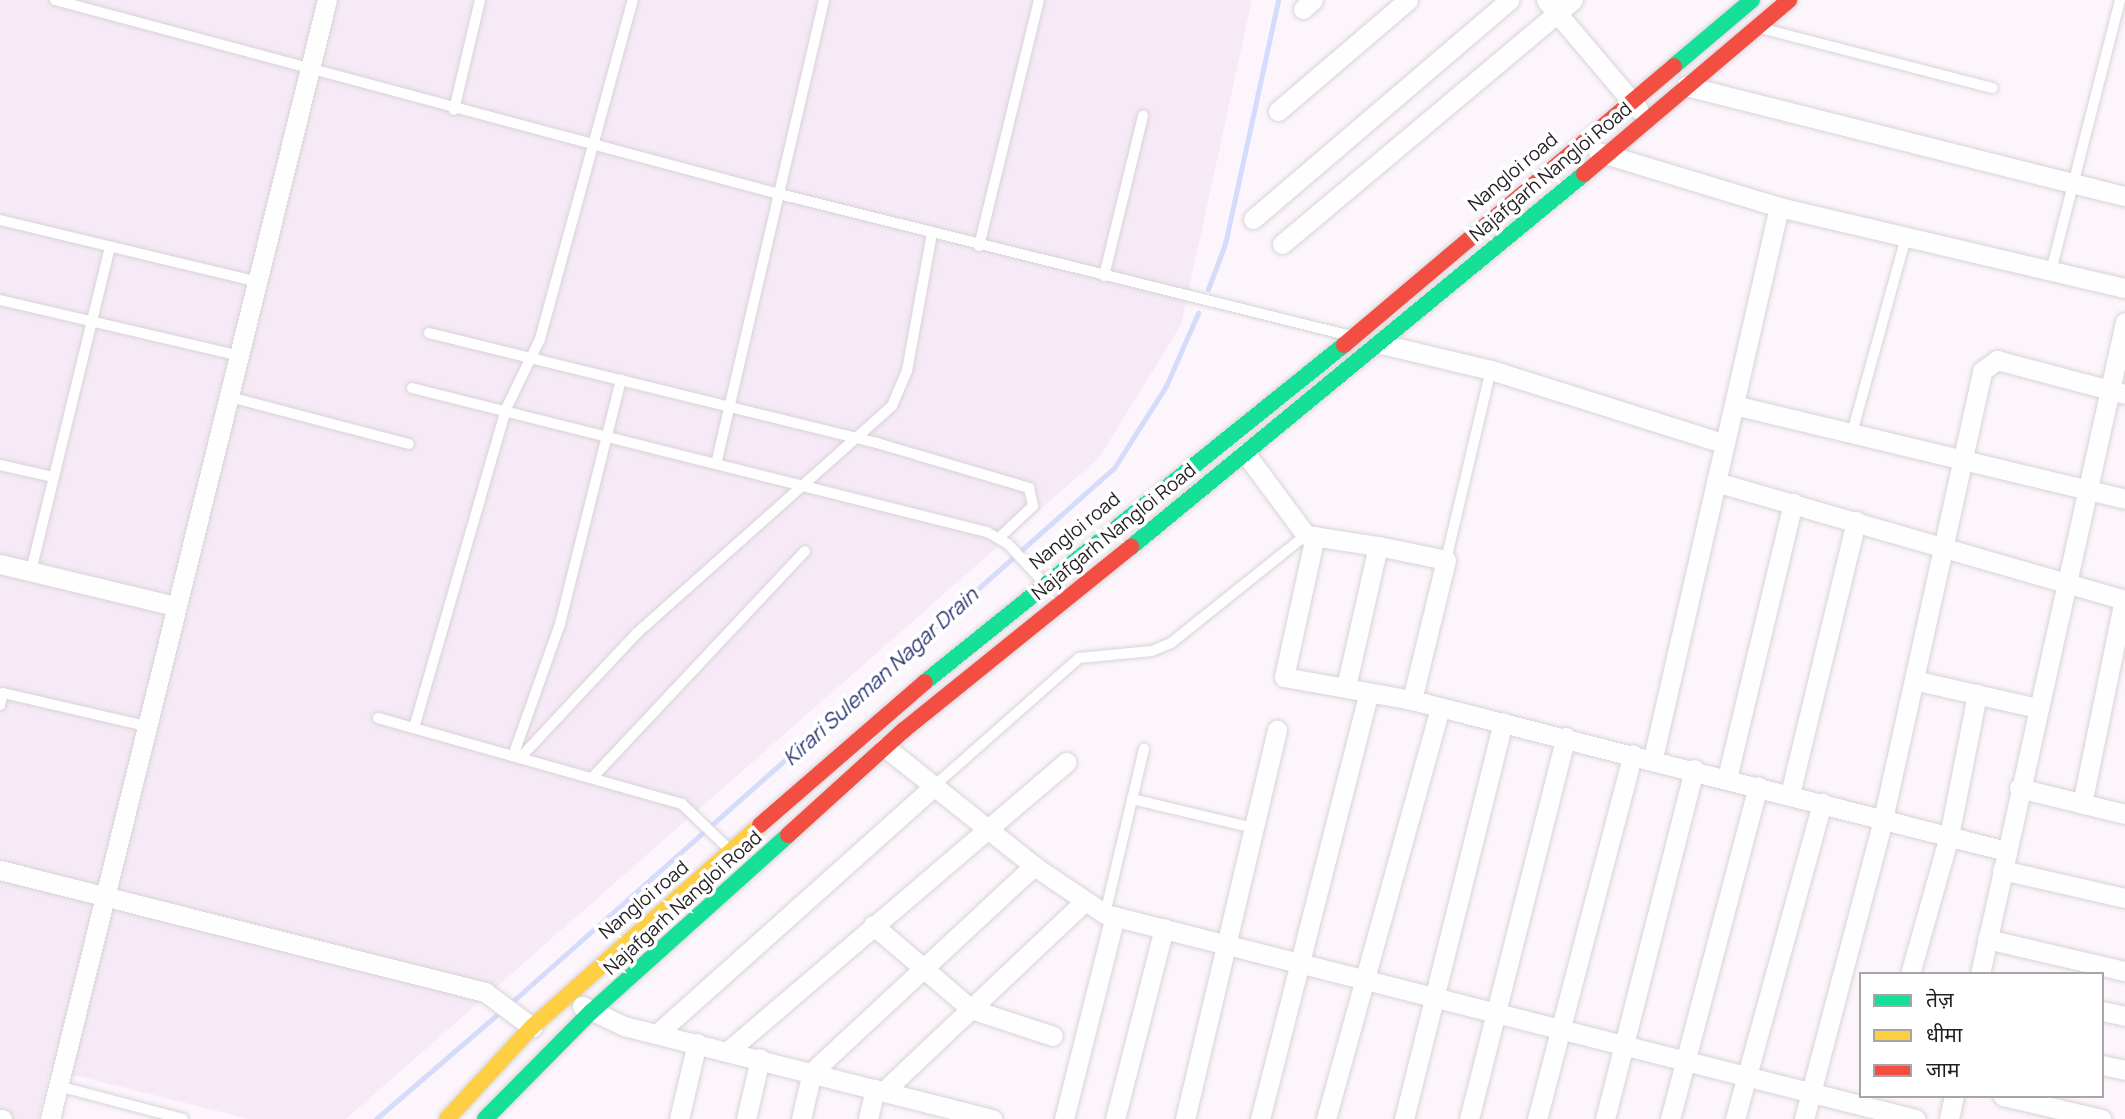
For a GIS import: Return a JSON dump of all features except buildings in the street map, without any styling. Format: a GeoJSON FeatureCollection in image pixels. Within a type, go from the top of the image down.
{"type":"FeatureCollection","features":[{"type":"Feature","properties":{"kind":"main road","name":"Nangloi road"},"geometry":{"type":"LineString","coordinates":[[447,1119],[532,1027],[734,853],[888,712],[1044,583],[1353,337],[1752,0]]}},
{"type":"Feature","properties":{"kind":"main road","name":"Najafgarh Nangloi Road"},"geometry":{"type":"LineString","coordinates":[[485,1119],[591,1012],[885,747],[1381,344],[1789,0]]}},
{"type":"Feature","properties":{"kind":"street"},"geometry":{"type":"LineString","coordinates":[[50,1119],[254,281],[314,70],[327,0]]}},
{"type":"Feature","properties":{"kind":"street"},"geometry":{"type":"LineString","coordinates":[[1278,111],[1408,0]]}},
{"type":"Feature","properties":{"kind":"street"},"geometry":{"type":"LineString","coordinates":[[1254,219],[1509,0]]}},
{"type":"Feature","properties":{"kind":"street"},"geometry":{"type":"LineString","coordinates":[[1282,244],[1551,7],[1573,0]]}},
{"type":"Feature","properties":{"kind":"street"},"geometry":{"type":"LineString","coordinates":[[1551,7],[1646,118]]}},
{"type":"Feature","properties":{"kind":"street"},"geometry":{"type":"LineString","coordinates":[[1686,86],[2125,196]]}},
{"type":"Feature","properties":{"kind":"street"},"geometry":{"type":"LineString","coordinates":[[1581,142],[1602,155],[1779,207],[2125,288]]}},
{"type":"Feature","properties":{"kind":"street"},"geometry":{"type":"LineString","coordinates":[[1653,758],[1779,207]]}},
{"type":"Feature","properties":{"kind":"street"},"geometry":{"type":"LineString","coordinates":[[1980,972],[2085,489],[2117,392],[2125,322]]}},
{"type":"Feature","properties":{"kind":"street"},"geometry":{"type":"LineString","coordinates":[[1381,344],[1491,370],[1725,444]]}},
{"type":"Feature","properties":{"kind":"street"},"geometry":{"type":"LineString","coordinates":[[1804,1119],[1883,819],[1963,460],[1988,361],[2117,392]]}},
{"type":"Feature","properties":{"kind":"street"},"geometry":{"type":"LineString","coordinates":[[1734,405],[2125,499]]}},
{"type":"Feature","properties":{"kind":"street"},"geometry":{"type":"LineString","coordinates":[[1245,453],[1311,535],[1446,560],[1412,700]]}},
{"type":"Feature","properties":{"kind":"street"},"geometry":{"type":"LineString","coordinates":[[1716,482],[1944,545],[2124,600],[2082,804]]}},
{"type":"Feature","properties":{"kind":"street"},"geometry":{"type":"LineString","coordinates":[[1727,778],[1793,503]]}},
{"type":"Feature","properties":{"kind":"street"},"geometry":{"type":"LineString","coordinates":[[1790,794],[1856,521]]}},
{"type":"Feature","properties":{"kind":"street"},"geometry":{"type":"LineString","coordinates":[[1311,535],[1284,677],[1412,700],[1790,794],[1949,836],[2004,860],[2125,898]]}},
{"type":"Feature","properties":{"kind":"street"},"geometry":{"type":"LineString","coordinates":[[1346,687],[1378,546]]}},
{"type":"Feature","properties":{"kind":"street"},"geometry":{"type":"LineString","coordinates":[[0,564],[174,606]]}},
{"type":"Feature","properties":{"kind":"street"},"geometry":{"type":"LineString","coordinates":[[1914,680],[2037,708]]}},
{"type":"Feature","properties":{"kind":"street"},"geometry":{"type":"LineString","coordinates":[[1261,1119],[1368,694]]}},
{"type":"Feature","properties":{"kind":"street"},"geometry":{"type":"LineString","coordinates":[[1911,972],[1949,836],[1977,694]]}},
{"type":"Feature","properties":{"kind":"street"},"geometry":{"type":"LineString","coordinates":[[1326,1119],[1362,979],[1374,955],[1440,707]]}},
{"type":"Feature","properties":{"kind":"street"},"geometry":{"type":"LineString","coordinates":[[1404,1119],[1503,722]]}},
{"type":"Feature","properties":{"kind":"street"},"geometry":{"type":"LineString","coordinates":[[1185,1119],[1230,945],[1277,730]]}},
{"type":"Feature","properties":{"kind":"street"},"geometry":{"type":"LineString","coordinates":[[1469,1119],[1566,737]]}},
{"type":"Feature","properties":{"kind":"street"},"geometry":{"type":"LineString","coordinates":[[885,747],[1034,866],[1084,902],[1110,915],[1915,1119]]}},
{"type":"Feature","properties":{"kind":"street"},"geometry":{"type":"LineString","coordinates":[[1537,1119],[1633,754]]}},
{"type":"Feature","properties":{"kind":"street"},"geometry":{"type":"LineString","coordinates":[[728,1051],[985,827],[1066,762]]}},
{"type":"Feature","properties":{"kind":"street"},"geometry":{"type":"LineString","coordinates":[[1605,1119],[1694,769]]}},
{"type":"Feature","properties":{"kind":"street"},"geometry":{"type":"LineString","coordinates":[[658,1033],[934,786]]}},
{"type":"Feature","properties":{"kind":"street"},"geometry":{"type":"LineString","coordinates":[[1670,1119],[1758,786]]}},
{"type":"Feature","properties":{"kind":"street"},"geometry":{"type":"LineString","coordinates":[[2019,788],[2125,814]]}},
{"type":"Feature","properties":{"kind":"street"},"geometry":{"type":"LineString","coordinates":[[1735,1119],[1822,803]]}},
{"type":"Feature","properties":{"kind":"street"},"geometry":{"type":"LineString","coordinates":[[801,1119],[812,1073],[1034,866]]}},
{"type":"Feature","properties":{"kind":"street"},"geometry":{"type":"LineString","coordinates":[[0,870],[485,992],[532,1027]]}},
{"type":"Feature","properties":{"kind":"street"},"geometry":{"type":"LineString","coordinates":[[868,1119],[879,1090],[971,1009],[1084,902]]}},
{"type":"Feature","properties":{"kind":"street"},"geometry":{"type":"LineString","coordinates":[[1064,1119],[1110,915]]}},
{"type":"Feature","properties":{"kind":"street"},"geometry":{"type":"LineString","coordinates":[[873,925],[971,1009],[1053,1036]]}},
{"type":"Feature","properties":{"kind":"street"},"geometry":{"type":"LineString","coordinates":[[1115,1119],[1164,928]]}},
{"type":"Feature","properties":{"kind":"street"},"geometry":{"type":"LineString","coordinates":[[1987,939],[2125,971]]}},
{"type":"Feature","properties":{"kind":"street"},"geometry":{"type":"LineString","coordinates":[[568,996],[591,1012],[658,1033],[879,1090],[936,1112],[986,1118]]}},
{"type":"Feature","properties":{"kind":"street"},"geometry":{"type":"LineString","coordinates":[[2104,1011],[2125,1016]]}},
{"type":"Feature","properties":{"kind":"street"},"geometry":{"type":"LineString","coordinates":[[679,1119],[697,1043]]}},
{"type":"Feature","properties":{"kind":"street"},"geometry":{"type":"LineString","coordinates":[[746,1119],[760,1059]]}},
{"type":"Feature","properties":{"kind":"street"},"geometry":{"type":"LineString","coordinates":[[2104,1065],[2125,1070]]}},
{"type":"Feature","properties":{"kind":"street"},"geometry":{"type":"LineString","coordinates":[[1949,1119],[1954,1098]]}},
{"type":"Feature","properties":{"kind":"street"},"geometry":{"type":"LineString","coordinates":[[2011,1098],[2088,1117]]}},
{"type":"Feature","properties":{"kind":"lane"},"geometry":{"type":"LineString","coordinates":[[55,0],[454,110],[979,246],[1381,344]]}},
{"type":"Feature","properties":{"kind":"lane"},"geometry":{"type":"LineString","coordinates":[[454,110],[480,0]]}},
{"type":"Feature","properties":{"kind":"lane"},"geometry":{"type":"LineString","coordinates":[[414,728],[506,409],[528,357],[541,339],[633,0]]}},
{"type":"Feature","properties":{"kind":"lane"},"geometry":{"type":"LineString","coordinates":[[717,460],[824,0]]}},
{"type":"Feature","properties":{"kind":"lane"},"geometry":{"type":"LineString","coordinates":[[979,246],[1039,0]]}},
{"type":"Feature","properties":{"kind":"lane"},"geometry":{"type":"LineString","coordinates":[[2051,271],[2119,0]]}},
{"type":"Feature","properties":{"kind":"lane"},"geometry":{"type":"LineString","coordinates":[[1757,27],[1992,88]]}},
{"type":"Feature","properties":{"kind":"lane"},"geometry":{"type":"LineString","coordinates":[[1104,276],[1143,116]]}},
{"type":"Feature","properties":{"kind":"lane"},"geometry":{"type":"LineString","coordinates":[[0,220],[254,281]]}},
{"type":"Feature","properties":{"kind":"lane"},"geometry":{"type":"LineString","coordinates":[[516,757],[637,634],[902,393],[932,233]]}},
{"type":"Feature","properties":{"kind":"lane"},"geometry":{"type":"LineString","coordinates":[[1852,433],[1906,237]]}},
{"type":"Feature","properties":{"kind":"lane"},"geometry":{"type":"LineString","coordinates":[[31,571],[110,246]]}},
{"type":"Feature","properties":{"kind":"lane"},"geometry":{"type":"LineString","coordinates":[[0,300],[236,355]]}},
{"type":"Feature","properties":{"kind":"lane"},"geometry":{"type":"LineString","coordinates":[[429,333],[853,438],[1029,488],[1033,506],[1004,540]]}},
{"type":"Feature","properties":{"kind":"lane"},"geometry":{"type":"LineString","coordinates":[[1446,560],[1491,370]]}},
{"type":"Feature","properties":{"kind":"lane"},"geometry":{"type":"LineString","coordinates":[[516,757],[559,624],[621,380]]}},
{"type":"Feature","properties":{"kind":"lane"},"geometry":{"type":"LineString","coordinates":[[412,388],[806,482],[1004,540],[1044,583]]}},
{"type":"Feature","properties":{"kind":"lane"},"geometry":{"type":"LineString","coordinates":[[226,396],[409,444]]}},
{"type":"Feature","properties":{"kind":"lane"},"geometry":{"type":"LineString","coordinates":[[0,465],[53,477]]}},
{"type":"Feature","properties":{"kind":"lane"},"geometry":{"type":"LineString","coordinates":[[934,786],[1079,658],[1152,651],[1171,642],[1311,535]]}},
{"type":"Feature","properties":{"kind":"lane"},"geometry":{"type":"LineString","coordinates":[[592,778],[804,551]]}},
{"type":"Feature","properties":{"kind":"lane"},"geometry":{"type":"LineString","coordinates":[[0,705],[3,693],[146,726]]}},
{"type":"Feature","properties":{"kind":"lane"},"geometry":{"type":"LineString","coordinates":[[378,718],[592,778],[694,812],[734,853]]}},
{"type":"Feature","properties":{"kind":"lane"},"geometry":{"type":"LineString","coordinates":[[1110,915],[1144,749]]}},
{"type":"Feature","properties":{"kind":"lane"},"geometry":{"type":"LineString","coordinates":[[1132,799],[1254,828]]}},
{"type":"Feature","properties":{"kind":"lane"},"geometry":{"type":"LineString","coordinates":[[58,1086],[183,1119]]}},
{"type":"Feature","properties":{"kind":"shaded area"},"geometry":{"type":"Polygon","coordinates":[[[0,0],[1252,0],[1181,325],[1099,458],[346,1119],[249,1119],[50,1069],[38,1119],[0,1119],[0,0]]]}},
{"type":"Feature","properties":{"kind":"waterway","name":"Kirari Suleman Nagar Drain"},"geometry":{"type":"LineString","coordinates":[[1208,289],[1225,244],[1278,0]]}},
{"type":"Feature","properties":{"kind":"waterway","name":"Kirari Suleman Nagar Drain"},"geometry":{"type":"LineString","coordinates":[[513,1001],[1114,468],[1166,386],[1198,313]]}},
{"type":"Feature","properties":{"kind":"waterway","name":"Kirari Suleman Nagar Drain"},"geometry":{"type":"LineString","coordinates":[[376,1119],[500,1012]]}},
{"type":"Feature","properties":{"kind":"traffic: fast"},"geometry":{"type":"LineString","coordinates":[[1674,66],[1752,0]]}},
{"type":"Feature","properties":{"kind":"traffic: fast"},"geometry":{"type":"LineString","coordinates":[[1131,547],[1584,174]]}},
{"type":"Feature","properties":{"kind":"traffic: fast"},"geometry":{"type":"LineString","coordinates":[[925,682],[1344,345]]}},
{"type":"Feature","properties":{"kind":"traffic: fast"},"geometry":{"type":"LineString","coordinates":[[485,1119],[591,1012],[788,835]]}},
{"type":"Feature","properties":{"kind":"traffic: slow"},"geometry":{"type":"LineString","coordinates":[[447,1119],[532,1027],[760,825]]}},
{"type":"Feature","properties":{"kind":"traffic: jam"},"geometry":{"type":"LineString","coordinates":[[1584,174],[1789,0]]}},
{"type":"Feature","properties":{"kind":"traffic: jam"},"geometry":{"type":"LineString","coordinates":[[1344,345],[1674,66]]}},
{"type":"Feature","properties":{"kind":"traffic: jam"},"geometry":{"type":"LineString","coordinates":[[788,835],[904,730],[1131,547]]}},
{"type":"Feature","properties":{"kind":"traffic: jam"},"geometry":{"type":"LineString","coordinates":[[760,825],[925,682]]}}]}
